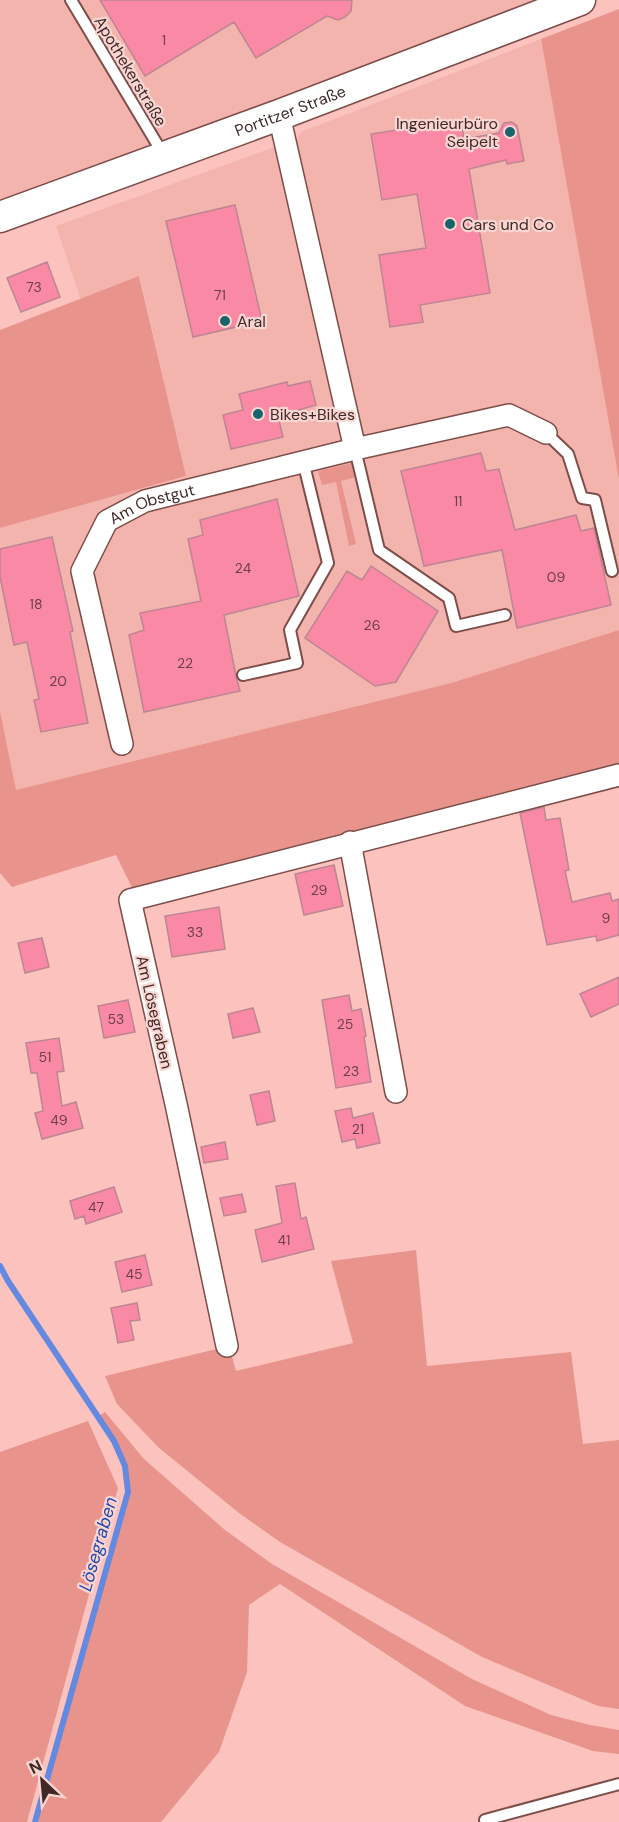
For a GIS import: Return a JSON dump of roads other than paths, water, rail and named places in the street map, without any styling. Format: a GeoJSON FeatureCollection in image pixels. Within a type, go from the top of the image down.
{"type":"FeatureCollection","features":[{"type":"Feature","properties":{"kind":"main road","name":"Portitzer Straße"},"geometry":{"type":"LineString","coordinates":[[0,217],[279,115],[580,0]]}},
{"type":"Feature","properties":{"kind":"street"},"geometry":{"type":"LineString","coordinates":[[279,115],[355,449]]}},
{"type":"Feature","properties":{"kind":"street","name":"Am Obstgut"},"geometry":{"type":"LineString","coordinates":[[122,744],[82,571],[107,520],[145,501],[303,461],[509,415],[546,434]]}},
{"type":"Feature","properties":{"kind":"street","name":"Am Lösegraben"},"geometry":{"type":"LineString","coordinates":[[227,1346],[224,1293],[176,1104],[130,900],[619,775]]}},
{"type":"Feature","properties":{"kind":"street"},"geometry":{"type":"LineString","coordinates":[[350,842],[396,1092]]}},
{"type":"Feature","properties":{"kind":"lane","name":"Apothekerstraße"},"geometry":{"type":"LineString","coordinates":[[70,0],[165,157]]}},
{"type":"Feature","properties":{"kind":"lane"},"geometry":{"type":"LineString","coordinates":[[546,434],[568,454],[582,498],[595,500],[612,571]]}},
{"type":"Feature","properties":{"kind":"lane"},"geometry":{"type":"LineString","coordinates":[[355,449],[379,550],[449,598],[456,627],[505,615]]}},
{"type":"Feature","properties":{"kind":"lane"},"geometry":{"type":"LineString","coordinates":[[243,675],[297,663],[290,630],[328,563],[303,461]]}},
{"type":"Feature","properties":{"kind":"lane"},"geometry":{"type":"LineString","coordinates":[[484,1820],[619,1784]]}},
{"type":"Feature","properties":{"kind":"waterway","name":"Lösegraben"},"geometry":{"type":"LineString","coordinates":[[0,1266],[114,1441],[125,1466],[128,1492],[35,1822]]}},
{"type":"Feature","properties":{"kind":"place","name":"Ingenieurbüro Seipelt"},"geometry":{"type":"Point","coordinates":[510,132]}},
{"type":"Feature","properties":{"kind":"place","name":"Cars und Co"},"geometry":{"type":"Point","coordinates":[450,224]}},
{"type":"Feature","properties":{"kind":"place","name":"Aral"},"geometry":{"type":"Point","coordinates":[225,321]}},
{"type":"Feature","properties":{"kind":"place","name":"Bikes+Bikes"},"geometry":{"type":"Point","coordinates":[258,414]}}]}
